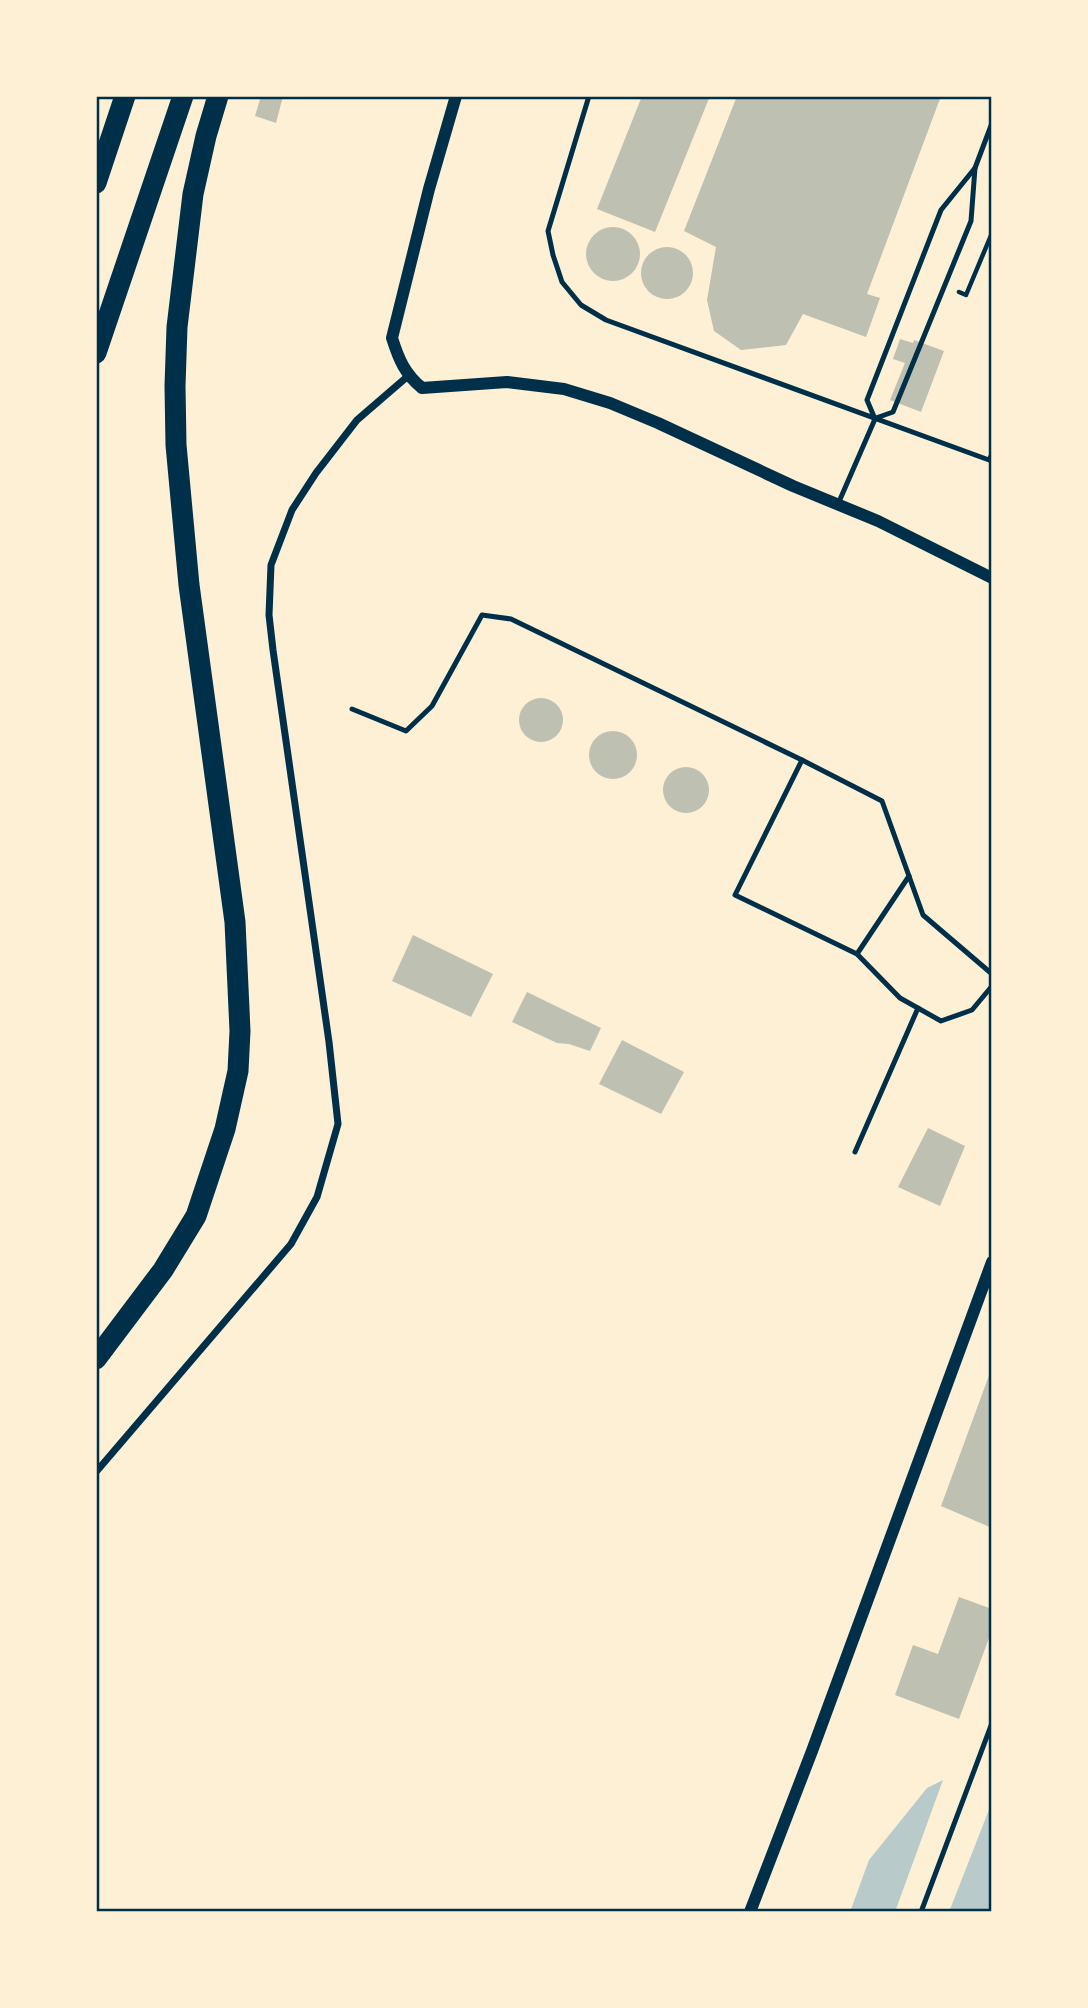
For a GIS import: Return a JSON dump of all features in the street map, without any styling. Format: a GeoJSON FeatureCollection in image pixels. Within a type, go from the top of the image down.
{"type":"FeatureCollection","features":[{"type":"Feature","properties":{"kind":"highway"},"geometry":{"type":"LineString","coordinates":[[96,183],[125,96]]}},
{"type":"Feature","properties":{"kind":"highway"},"geometry":{"type":"LineString","coordinates":[[96,353],[183,96]]}},
{"type":"Feature","properties":{"kind":"highway"},"geometry":{"type":"LineString","coordinates":[[96,1359],[118,1334],[163,1270],[196,1216],[225,1129],[238,1071],[240,1031],[235,922],[186,561],[176,445],[177,327],[193,194],[218,96]]}},
{"type":"Feature","properties":{"kind":"street"},"geometry":{"type":"LineString","coordinates":[[456,96],[429,189],[392,338],[398,360],[408,376],[422,388],[507,382],[576,393],[610,403],[793,486],[878,521],[992,578]]}},
{"type":"Feature","properties":{"kind":"street"},"geometry":{"type":"LineString","coordinates":[[96,1472],[291,1244],[317,1197],[327,1165],[338,1124],[329,1042],[272,650],[268,615],[271,565],[292,510],[316,473],[357,420],[408,376]]}},
{"type":"Feature","properties":{"kind":"street"},"geometry":{"type":"LineString","coordinates":[[750,1912],[992,1262]]}},
{"type":"Feature","properties":{"kind":"lane"},"geometry":{"type":"LineString","coordinates":[[589,96],[548,231],[562,282],[581,305],[606,320],[991,460]]}},
{"type":"Feature","properties":{"kind":"lane"},"geometry":{"type":"LineString","coordinates":[[837,504],[875,419],[893,412],[971,221],[975,168],[992,123]]}},
{"type":"Feature","properties":{"kind":"lane"},"geometry":{"type":"LineString","coordinates":[[875,419],[867,400],[941,210],[975,168]]}},
{"type":"Feature","properties":{"kind":"lane"},"geometry":{"type":"LineString","coordinates":[[352,709],[406,731],[432,706],[482,615],[511,619],[882,801],[923,915],[992,974]]}},
{"type":"Feature","properties":{"kind":"lane"},"geometry":{"type":"LineString","coordinates":[[802,760],[735,895],[857,954],[900,998],[941,1021],[972,1010],[992,986]]}},
{"type":"Feature","properties":{"kind":"lane"},"geometry":{"type":"LineString","coordinates":[[857,954],[909,876]]}},
{"type":"Feature","properties":{"kind":"lane"},"geometry":{"type":"LineString","coordinates":[[855,1152],[918,1008]]}},
{"type":"Feature","properties":{"kind":"lane"},"geometry":{"type":"LineString","coordinates":[[921,1912],[992,1723]]}},
{"type":"Feature","properties":{"kind":"shaded area"},"geometry":{"type":"Polygon","coordinates":[[[943,1780],[895,1912],[850,1912],[869,1860],[927,1788],[943,1780]]]}},
{"type":"Feature","properties":{"kind":"shaded area"},"geometry":{"type":"Polygon","coordinates":[[[992,1802],[992,1912],[949,1912],[992,1802]]]}},
{"type":"Feature","properties":{"kind":"building"},"geometry":{"type":"Polygon","coordinates":[[[261,96],[283,96],[276,123],[255,116],[261,96]]]}},
{"type":"Feature","properties":{"kind":"building"},"geometry":{"type":"Polygon","coordinates":[[[642,96],[710,96],[655,232],[597,209],[642,96]]]}},
{"type":"Feature","properties":{"kind":"building"},"geometry":{"type":"Polygon","coordinates":[[[737,96],[941,96],[867,294],[880,298],[866,337],[803,314],[786,345],[741,350],[714,331],[707,300],[716,247],[684,231],[737,96]]]}},
{"type":"Feature","properties":{"kind":"building"},"geometry":{"type":"Polygon","coordinates":[[[613,227],[632,235],[640,254],[632,273],[613,281],[594,273],[586,254],[594,235],[613,227]]]}},
{"type":"Feature","properties":{"kind":"building"},"geometry":{"type":"Polygon","coordinates":[[[667,247],[677,249],[685,255],[691,263],[691,283],[685,291],[677,297],[667,299],[657,297],[649,291],[643,283],[641,273],[643,263],[649,255],[657,249],[667,247]]]}},
{"type":"Feature","properties":{"kind":"building"},"geometry":{"type":"Polygon","coordinates":[[[900,339],[913,343],[914,340],[944,351],[921,412],[890,400],[905,363],[893,359],[900,339]]]}},
{"type":"Feature","properties":{"kind":"building"},"geometry":{"type":"Polygon","coordinates":[[[541,698],[557,704],[563,720],[557,736],[541,742],[525,736],[519,720],[525,704],[541,698]]]}},
{"type":"Feature","properties":{"kind":"building"},"geometry":{"type":"Polygon","coordinates":[[[613,731],[630,738],[637,755],[630,772],[613,779],[596,772],[589,755],[596,738],[613,731]]]}},
{"type":"Feature","properties":{"kind":"building"},"geometry":{"type":"Polygon","coordinates":[[[686,767],[702,774],[709,790],[702,806],[686,813],[670,806],[663,790],[670,774],[686,767]]]}},
{"type":"Feature","properties":{"kind":"building"},"geometry":{"type":"Polygon","coordinates":[[[413,935],[493,974],[471,1017],[392,981],[413,935]]]}},
{"type":"Feature","properties":{"kind":"building"},"geometry":{"type":"Polygon","coordinates":[[[527,992],[601,1028],[590,1051],[557,1043],[512,1022],[527,992]]]}},
{"type":"Feature","properties":{"kind":"building"},"geometry":{"type":"Polygon","coordinates":[[[622,1040],[684,1072],[661,1114],[599,1084],[622,1040]]]}},
{"type":"Feature","properties":{"kind":"building"},"geometry":{"type":"Polygon","coordinates":[[[928,1128],[965,1146],[940,1206],[898,1187],[928,1128]]]}},
{"type":"Feature","properties":{"kind":"building"},"geometry":{"type":"Polygon","coordinates":[[[992,1370],[992,1528],[941,1506],[992,1370]]]}},
{"type":"Feature","properties":{"kind":"building"},"geometry":{"type":"Polygon","coordinates":[[[959,1597],[992,1609],[992,1630],[959,1719],[895,1695],[913,1645],[938,1654],[959,1597]]]}}]}
